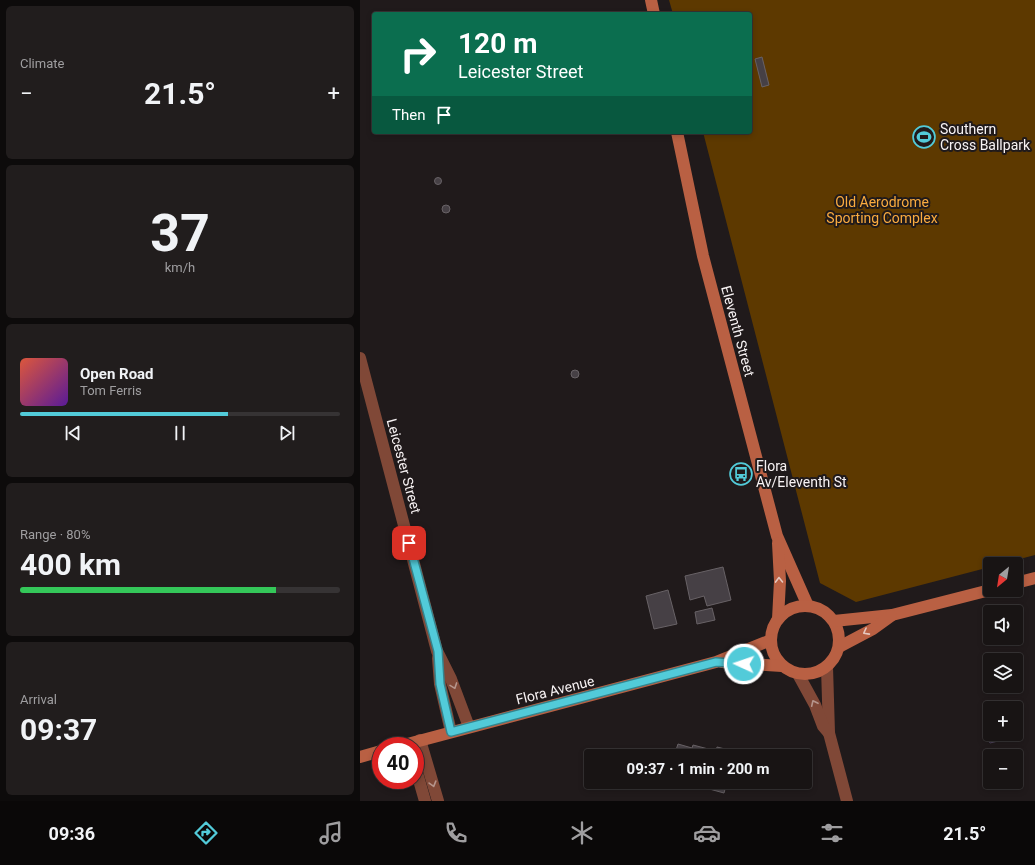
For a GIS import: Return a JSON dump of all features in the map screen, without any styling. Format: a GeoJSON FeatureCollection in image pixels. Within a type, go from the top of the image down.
{"type":"FeatureCollection","features":[{"type":"Feature","properties":{"kind":"main road"},"geometry":{"type":"LineString","coordinates":[[651,0],[654,12]]}},
{"type":"Feature","properties":{"kind":"main road","name":"Eleventh Street"},"geometry":{"type":"LineString","coordinates":[[677,134],[703,256],[777,536],[808,606]]}},
{"type":"Feature","properties":{"kind":"main road","name":"Eleventh Street"},"geometry":{"type":"LineString","coordinates":[[777,536],[780,581],[778,619]]}},
{"type":"Feature","properties":{"kind":"main road"},"geometry":{"type":"LineString","coordinates":[[1023,581],[1035,578]]}},
{"type":"Feature","properties":{"kind":"main road"},"geometry":{"type":"LineString","coordinates":[[834,621],[892,615],[983,592]]}},
{"type":"Feature","properties":{"kind":"main road"},"geometry":{"type":"LineString","coordinates":[[808,606],[818,608],[834,621],[840,638],[837,655],[827,667],[818,672],[798,674],[782,666],[772,649],[771,640],[773,628],[778,619],[787,611],[797,607],[808,606]]}},
{"type":"Feature","properties":{"kind":"main road"},"geometry":{"type":"LineString","coordinates":[[839,647],[873,629],[892,615]]}},
{"type":"Feature","properties":{"kind":"main road","name":"Flora Avenue"},"geometry":{"type":"LineString","coordinates":[[424,740],[716,662],[771,640]]}},
{"type":"Feature","properties":{"kind":"main road","name":"Flora Avenue"},"geometry":{"type":"LineString","coordinates":[[716,662],[782,666]]}},
{"type":"Feature","properties":{"kind":"main road"},"geometry":{"type":"LineString","coordinates":[[360,757],[372,754]]}},
{"type":"Feature","properties":{"kind":"street","name":"Leicester Street"},"geometry":{"type":"LineString","coordinates":[[360,358],[438,651],[469,727]]}},
{"type":"Feature","properties":{"kind":"street","name":"Leicester Street"},"geometry":{"type":"LineString","coordinates":[[438,651],[440,684],[451,732]]}},
{"type":"Feature","properties":{"kind":"street"},"geometry":{"type":"LineString","coordinates":[[827,667],[829,733],[847,801]]}},
{"type":"Feature","properties":{"kind":"street"},"geometry":{"type":"LineString","coordinates":[[798,674],[815,705],[823,726],[829,733]]}},
{"type":"Feature","properties":{"kind":"street"},"geometry":{"type":"LineString","coordinates":[[424,772],[438,801]]}},
{"type":"Feature","properties":{"kind":"street"},"geometry":{"type":"LineString","coordinates":[[421,789],[424,801]]}},
{"type":"Feature","properties":{"kind":"green space","name":"Old Aerodrome Sporting Complex"},"geometry":{"type":"Polygon","coordinates":[[[669,0],[1035,0],[1035,555],[1023,558],[983,557],[983,569],[856,602],[820,583],[704,134],[752,134],[752,12],[672,12],[669,0]]]}},
{"type":"Feature","properties":{"kind":"building"},"geometry":{"type":"Polygon","coordinates":[[[762,57],[769,85],[762,87],[755,59],[762,57]]]}},
{"type":"Feature","properties":{"kind":"building"},"geometry":{"type":"Polygon","coordinates":[[[438,178],[441,181],[438,184],[435,181],[438,178]]]}},
{"type":"Feature","properties":{"kind":"building"},"geometry":{"type":"Polygon","coordinates":[[[446,205],[449,206],[449,212],[446,213],[443,212],[442,209],[443,206],[446,205]]]}},
{"type":"Feature","properties":{"kind":"building"},"geometry":{"type":"Polygon","coordinates":[[[573,370],[577,370],[579,374],[577,378],[573,378],[571,376],[571,372],[573,370]]]}},
{"type":"Feature","properties":{"kind":"building"},"geometry":{"type":"Polygon","coordinates":[[[723,567],[731,600],[707,606],[704,596],[690,600],[685,576],[723,567]]]}},
{"type":"Feature","properties":{"kind":"building"},"geometry":{"type":"Polygon","coordinates":[[[668,590],[677,624],[654,629],[646,596],[668,590]]]}},
{"type":"Feature","properties":{"kind":"building"},"geometry":{"type":"Polygon","coordinates":[[[712,608],[715,620],[697,624],[695,612],[712,608]]]}},
{"type":"Feature","properties":{"kind":"building"},"geometry":{"type":"Polygon","coordinates":[[[678,744],[692,748],[693,745],[708,749],[676,749],[678,744]]]}},
{"type":"Feature","properties":{"kind":"building"},"geometry":{"type":"Polygon","coordinates":[[[709,789],[725,789],[724,793],[709,789]]]}},
{"type":"Feature","properties":{"kind":"place","name":"Southern Cross Ballpark"},"geometry":{"type":"Point","coordinates":[924,137]}},
{"type":"Feature","properties":{"kind":"place","name":"Flora Av/Eleventh St"},"geometry":{"type":"Point","coordinates":[741,474]}},
{"type":"Feature","properties":{"kind":"route"},"geometry":{"type":"LineString","coordinates":[[409,543],[426,611],[438,651],[440,684],[451,732],[716,662],[744,664]]}}]}
